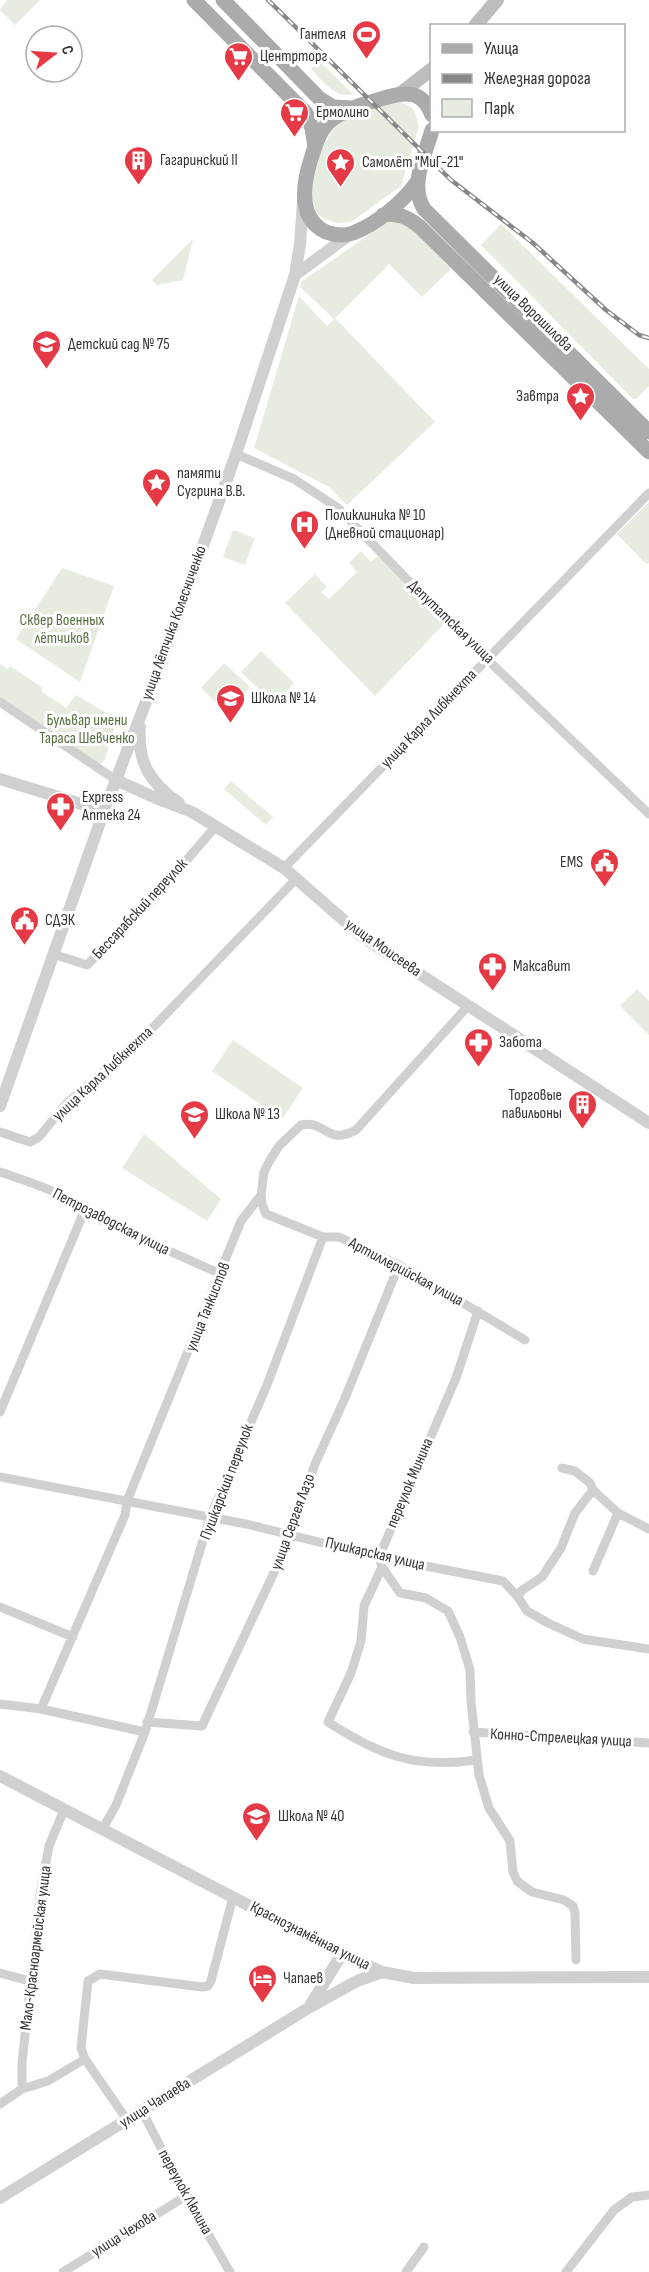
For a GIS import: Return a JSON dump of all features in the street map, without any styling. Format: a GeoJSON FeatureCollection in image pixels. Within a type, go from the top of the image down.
{"type":"FeatureCollection","features":[{"type":"Feature","properties":{"kind":"main road"},"geometry":{"type":"LineString","coordinates":[[194,0],[306,113],[312,128],[315,147]]}},
{"type":"Feature","properties":{"kind":"main road"},"geometry":{"type":"LineString","coordinates":[[223,0],[320,99],[333,107],[352,108]]}},
{"type":"Feature","properties":{"kind":"main road"},"geometry":{"type":"LineString","coordinates":[[477,24],[497,0]]}},
{"type":"Feature","properties":{"kind":"main road"},"geometry":{"type":"LineString","coordinates":[[430,71],[401,93],[352,108],[328,123],[315,147],[307,171],[304,197],[313,222],[331,234],[353,232],[402,201],[417,182],[431,132]]}},
{"type":"Feature","properties":{"kind":"main road"},"geometry":{"type":"LineString","coordinates":[[401,93],[416,95],[427,104],[430,111]]}},
{"type":"Feature","properties":{"kind":"main road","name":"улица Ворошилова"},"geometry":{"type":"LineString","coordinates":[[417,182],[419,201],[424,209],[649,432]]}},
{"type":"Feature","properties":{"kind":"main road","name":"улица Ворошилова"},"geometry":{"type":"LineString","coordinates":[[383,215],[404,216],[420,227],[649,452]]}},
{"type":"Feature","properties":{"kind":"street","name":"улица Лётчика Колесниченко"},"geometry":{"type":"LineString","coordinates":[[0,1106],[104,811],[236,454],[295,275],[304,197]]}},
{"type":"Feature","properties":{"kind":"street"},"geometry":{"type":"LineString","coordinates":[[295,275],[353,232]]}},
{"type":"Feature","properties":{"kind":"street","name":"Депутатская улица"},"geometry":{"type":"LineString","coordinates":[[236,454],[294,479],[338,508],[449,623],[649,814]]}},
{"type":"Feature","properties":{"kind":"street","name":"улица Карла Либкнехта"},"geometry":{"type":"LineString","coordinates":[[284,868],[649,493]]}},
{"type":"Feature","properties":{"kind":"street"},"geometry":{"type":"LineString","coordinates":[[0,702],[116,780]]}},
{"type":"Feature","properties":{"kind":"street"},"geometry":{"type":"LineString","coordinates":[[142,713],[139,750],[143,763],[159,786],[192,812]]}},
{"type":"Feature","properties":{"kind":"street"},"geometry":{"type":"LineString","coordinates":[[0,779],[104,811]]}},
{"type":"Feature","properties":{"kind":"street","name":"улица Моисеева"},"geometry":{"type":"LineString","coordinates":[[116,780],[192,812],[284,868],[364,938],[649,1123]]}},
{"type":"Feature","properties":{"kind":"street","name":"Бессарабский переулок"},"geometry":{"type":"LineString","coordinates":[[53,954],[87,965],[149,904],[216,826]]}},
{"type":"Feature","properties":{"kind":"street","name":"улица Карла Либкнехта"},"geometry":{"type":"LineString","coordinates":[[0,1132],[30,1142],[39,1137],[66,1104],[141,1040],[297,878]]}},
{"type":"Feature","properties":{"kind":"street","name":"улица Танкистов"},"geometry":{"type":"LineString","coordinates":[[41,1709],[125,1515],[127,1501],[241,1221],[261,1195],[264,1172],[279,1146],[301,1125],[315,1125],[332,1136],[344,1136],[356,1130],[468,1006]]}},
{"type":"Feature","properties":{"kind":"street","name":"Петрозаводская улица"},"geometry":{"type":"LineString","coordinates":[[0,1172],[37,1184],[86,1207],[102,1221],[221,1274]]}},
{"type":"Feature","properties":{"kind":"street","name":"Артиллерийская улица"},"geometry":{"type":"LineString","coordinates":[[261,1195],[266,1214],[323,1237],[339,1237],[399,1264],[525,1340]]}},
{"type":"Feature","properties":{"kind":"street"},"geometry":{"type":"LineString","coordinates":[[0,1412],[86,1207]]}},
{"type":"Feature","properties":{"kind":"street","name":"Пушкарский переулок"},"geometry":{"type":"LineString","coordinates":[[102,1830],[116,1804],[146,1727],[210,1517],[267,1384],[323,1237]]}},
{"type":"Feature","properties":{"kind":"street","name":"улица Сергея Лазо"},"geometry":{"type":"LineString","coordinates":[[146,1727],[202,1726],[268,1589],[285,1549],[315,1464],[345,1398],[399,1264]]}},
{"type":"Feature","properties":{"kind":"street","name":"переулок Минина"},"geometry":{"type":"LineString","coordinates":[[379,1557],[456,1378],[478,1311]]}},
{"type":"Feature","properties":{"kind":"street"},"geometry":{"type":"LineString","coordinates":[[562,1468],[575,1471],[590,1483],[593,1490],[618,1513],[649,1529]]}},
{"type":"Feature","properties":{"kind":"street","name":"Пушкарская улица"},"geometry":{"type":"LineString","coordinates":[[0,1477],[210,1517],[379,1557],[502,1581],[518,1597]]}},
{"type":"Feature","properties":{"kind":"street"},"geometry":{"type":"LineString","coordinates":[[593,1490],[576,1513],[561,1548],[542,1577],[521,1591],[518,1597],[528,1611],[583,1640],[649,1649]]}},
{"type":"Feature","properties":{"kind":"street"},"geometry":{"type":"LineString","coordinates":[[593,1571],[618,1513]]}},
{"type":"Feature","properties":{"kind":"street"},"geometry":{"type":"LineString","coordinates":[[379,1557],[382,1567],[400,1593],[426,1598],[448,1611],[460,1637],[470,1670],[476,1760],[489,1808],[510,1841],[513,1872],[517,1881],[532,1892],[564,1900],[573,1906],[576,1960]]}},
{"type":"Feature","properties":{"kind":"street"},"geometry":{"type":"LineString","coordinates":[[382,1567],[364,1606],[361,1641],[351,1673],[328,1722],[368,1745],[405,1761],[456,1763],[476,1760]]}},
{"type":"Feature","properties":{"kind":"street"},"geometry":{"type":"LineString","coordinates":[[0,1607],[73,1637]]}},
{"type":"Feature","properties":{"kind":"street"},"geometry":{"type":"LineString","coordinates":[[0,1704],[146,1727]]}},
{"type":"Feature","properties":{"kind":"street","name":"Конно-Стрелецкая улица"},"geometry":{"type":"LineString","coordinates":[[473,1732],[649,1743]]}},
{"type":"Feature","properties":{"kind":"street","name":"Краснознамённая улица"},"geometry":{"type":"LineString","coordinates":[[0,1776],[342,1954],[382,1972],[414,1978],[649,1977]]}},
{"type":"Feature","properties":{"kind":"street","name":"Мало-Красноармейская улица"},"geometry":{"type":"LineString","coordinates":[[22,2089],[22,2063],[30,1981],[43,1878],[49,1846],[64,1810]]}},
{"type":"Feature","properties":{"kind":"street"},"geometry":{"type":"LineString","coordinates":[[127,2120],[85,2059],[81,2048],[88,1981],[100,1974],[208,1986],[233,1897]]}},
{"type":"Feature","properties":{"kind":"street","name":"улица Чапаева"},"geometry":{"type":"LineString","coordinates":[[310,2007],[342,1954]]}},
{"type":"Feature","properties":{"kind":"street","name":"улица Чапаева"},"geometry":{"type":"LineString","coordinates":[[0,2198],[310,2007],[357,1981],[382,1972]]}},
{"type":"Feature","properties":{"kind":"street"},"geometry":{"type":"LineString","coordinates":[[0,1973],[30,1981]]}},
{"type":"Feature","properties":{"kind":"street"},"geometry":{"type":"LineString","coordinates":[[0,2104],[22,2089],[48,2081],[85,2059]]}},
{"type":"Feature","properties":{"kind":"street","name":"переулок Люлина"},"geometry":{"type":"LineString","coordinates":[[142,2111],[186,2196],[230,2272]]}},
{"type":"Feature","properties":{"kind":"street"},"geometry":{"type":"LineString","coordinates":[[566,2272],[622,2202],[632,2197],[649,2195]]}},
{"type":"Feature","properties":{"kind":"street","name":"улица Чехова"},"geometry":{"type":"LineString","coordinates":[[63,2272],[186,2196]]}},
{"type":"Feature","properties":{"kind":"street"},"geometry":{"type":"LineString","coordinates":[[406,2272],[424,2247]]}},
{"type":"Feature","properties":{"kind":"green space"},"geometry":{"type":"Polygon","coordinates":[[[7,0],[40,0],[15,25],[0,10],[7,0]]]}},
{"type":"Feature","properties":{"kind":"green space"},"geometry":{"type":"Polygon","coordinates":[[[319,61],[353,94],[341,94],[325,84],[311,69],[319,61]]]}},
{"type":"Feature","properties":{"kind":"green space"},"geometry":{"type":"Polygon","coordinates":[[[398,101],[414,110],[419,126],[401,186],[351,222],[336,223],[323,218],[317,213],[311,201],[311,189],[321,151],[331,132],[341,121],[398,101]]]}},
{"type":"Feature","properties":{"kind":"green space"},"geometry":{"type":"Polygon","coordinates":[[[386,223],[407,224],[451,269],[422,297],[389,264],[335,318],[435,422],[347,505],[329,487],[254,448],[299,296],[327,326],[334,319],[300,287],[301,282],[386,223]]]}},
{"type":"Feature","properties":{"kind":"green space"},"geometry":{"type":"Polygon","coordinates":[[[501,224],[649,369],[649,386],[636,399],[633,399],[481,245],[501,224]]]}},
{"type":"Feature","properties":{"kind":"green space"},"geometry":{"type":"Polygon","coordinates":[[[193,239],[183,280],[157,285],[152,280],[193,239]]]}},
{"type":"Feature","properties":{"kind":"green space"},"geometry":{"type":"Polygon","coordinates":[[[649,502],[649,563],[645,563],[617,534],[649,502]]]}},
{"type":"Feature","properties":{"kind":"green space"},"geometry":{"type":"Polygon","coordinates":[[[233,530],[255,538],[245,565],[223,557],[233,530]]]}},
{"type":"Feature","properties":{"kind":"green space"},"geometry":{"type":"Polygon","coordinates":[[[361,551],[371,562],[378,556],[444,624],[375,696],[285,603],[315,574],[327,587],[321,592],[329,599],[357,572],[349,563],[361,551]]]}},
{"type":"Feature","properties":{"kind":"green space","name":"Сквер Военных лётчиков"},"geometry":{"type":"Polygon","coordinates":[[[62,568],[114,586],[80,682],[16,639],[62,568]]]}},
{"type":"Feature","properties":{"kind":"green space"},"geometry":{"type":"Polygon","coordinates":[[[261,651],[294,683],[274,704],[241,672],[261,651]]]}},
{"type":"Feature","properties":{"kind":"green space"},"geometry":{"type":"Polygon","coordinates":[[[224,663],[250,687],[226,712],[201,688],[224,663]]]}},
{"type":"Feature","properties":{"kind":"green space","name":"Бульвар имени Тараса Шевченко"},"geometry":{"type":"Polygon","coordinates":[[[0,664],[8,669],[10,666],[43,688],[41,691],[66,708],[76,695],[117,719],[105,759],[101,763],[95,763],[0,697],[0,664]]]}},
{"type":"Feature","properties":{"kind":"green space"},"geometry":{"type":"Polygon","coordinates":[[[231,781],[273,817],[266,825],[224,789],[231,781]]]}},
{"type":"Feature","properties":{"kind":"green space"},"geometry":{"type":"Polygon","coordinates":[[[637,989],[649,1001],[649,1035],[620,1006],[637,989]]]}},
{"type":"Feature","properties":{"kind":"green space"},"geometry":{"type":"Polygon","coordinates":[[[233,1040],[303,1088],[282,1119],[212,1071],[233,1040]]]}},
{"type":"Feature","properties":{"kind":"green space"},"geometry":{"type":"Polygon","coordinates":[[[144,1134],[221,1199],[207,1221],[122,1168],[144,1134]]]}},
{"type":"Feature","properties":{"kind":"railway"},"geometry":{"type":"LineString","coordinates":[[268,0],[451,180],[533,243],[606,310],[639,335],[649,338]]}},
{"type":"Feature","properties":{"kind":"place","name":"Гантеля"},"geometry":{"type":"Point","coordinates":[367,60]}},
{"type":"Feature","properties":{"kind":"place","name":"Центрторг"},"geometry":{"type":"Point","coordinates":[239,82]}},
{"type":"Feature","properties":{"kind":"place","name":"Ермолино"},"geometry":{"type":"Point","coordinates":[295,138]}},
{"type":"Feature","properties":{"kind":"place","name":"Гагаринский II"},"geometry":{"type":"Point","coordinates":[139,186]}},
{"type":"Feature","properties":{"kind":"place","name":"Самолёт \"МиГ-21\""},"geometry":{"type":"Point","coordinates":[341,188]}},
{"type":"Feature","properties":{"kind":"place","name":"Детский сад № 75"},"geometry":{"type":"Point","coordinates":[47,370]}},
{"type":"Feature","properties":{"kind":"place","name":"Завтра"},"geometry":{"type":"Point","coordinates":[580,422]}},
{"type":"Feature","properties":{"kind":"place","name":"памяти Сугрина В.В."},"geometry":{"type":"Point","coordinates":[156,508]}},
{"type":"Feature","properties":{"kind":"place","name":"Поликлиника № 10 (Дневной стационар)"},"geometry":{"type":"Point","coordinates":[304,550]}},
{"type":"Feature","properties":{"kind":"place","name":"Школа № 14"},"geometry":{"type":"Point","coordinates":[230,724]}},
{"type":"Feature","properties":{"kind":"place","name":"Express Аптека 24"},"geometry":{"type":"Point","coordinates":[61,832]}},
{"type":"Feature","properties":{"kind":"place","name":"EMS"},"geometry":{"type":"Point","coordinates":[604,888]}},
{"type":"Feature","properties":{"kind":"place","name":"СДЭК"},"geometry":{"type":"Point","coordinates":[24,946]}},
{"type":"Feature","properties":{"kind":"place","name":"Максавит"},"geometry":{"type":"Point","coordinates":[492,992]}},
{"type":"Feature","properties":{"kind":"place","name":"Забота"},"geometry":{"type":"Point","coordinates":[478,1068]}},
{"type":"Feature","properties":{"kind":"place","name":"Торговые павильоны"},"geometry":{"type":"Point","coordinates":[583,1130]}},
{"type":"Feature","properties":{"kind":"place","name":"Школа № 13"},"geometry":{"type":"Point","coordinates":[194,1140]}},
{"type":"Feature","properties":{"kind":"place","name":"Школа № 40"},"geometry":{"type":"Point","coordinates":[257,1842]}},
{"type":"Feature","properties":{"kind":"place","name":"Чапаев"},"geometry":{"type":"Point","coordinates":[262,2004]}}]}
